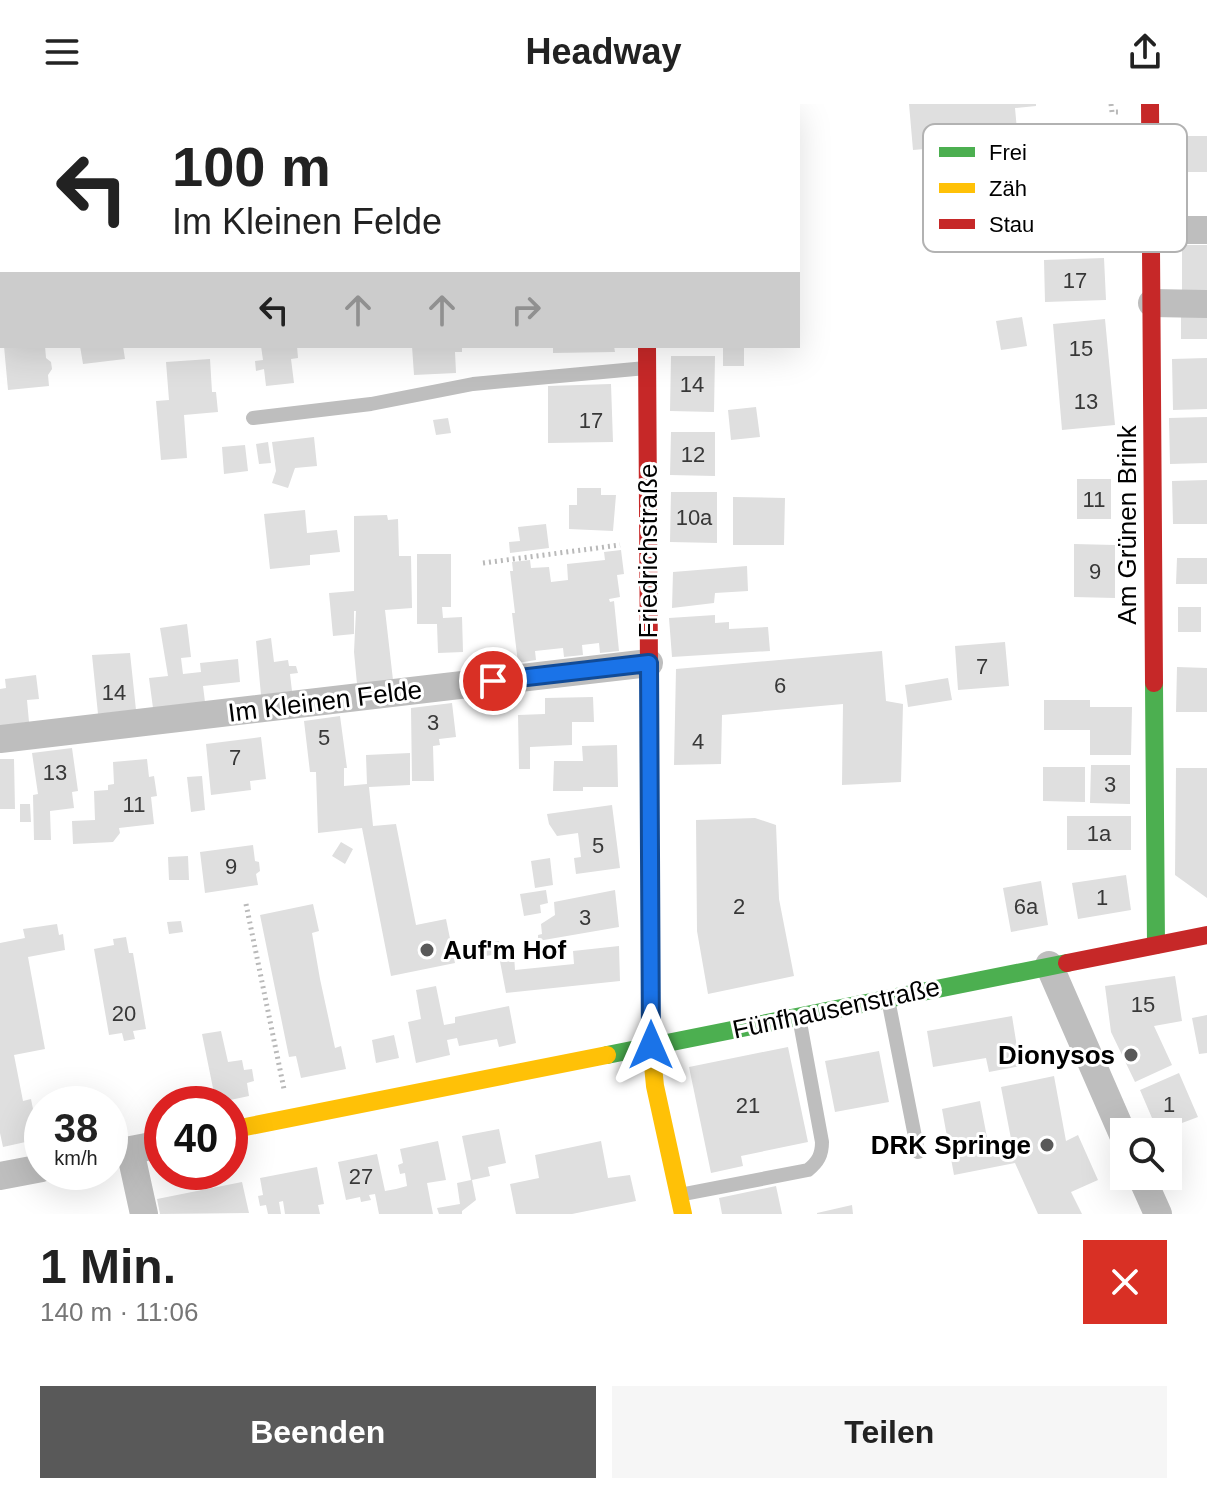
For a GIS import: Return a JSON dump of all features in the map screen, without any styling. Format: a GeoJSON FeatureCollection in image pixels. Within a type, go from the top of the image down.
{"type":"FeatureCollection","features":[{"type":"Feature","properties":{"kind":"street","name":"Am Grünen Brink"},"geometry":{"type":"LineString","coordinates":[[1150,104],[1151,124]]}},
{"type":"Feature","properties":{"kind":"street","name":"Am Grünen Brink"},"geometry":{"type":"LineString","coordinates":[[1152,252],[1156,945]]}},
{"type":"Feature","properties":{"kind":"street"},"geometry":{"type":"LineString","coordinates":[[1152,303],[1207,304]]}},
{"type":"Feature","properties":{"kind":"street","name":"Friedrichstraße"},"geometry":{"type":"LineString","coordinates":[[647,348],[651,1045],[655,1086],[683,1214]]}},
{"type":"Feature","properties":{"kind":"street","name":"Im Kleinen Felde"},"geometry":{"type":"LineString","coordinates":[[0,739],[649,663]]}},
{"type":"Feature","properties":{"kind":"street","name":"Fünfhausenstraße"},"geometry":{"type":"LineString","coordinates":[[248,1126],[1207,935]]}},
{"type":"Feature","properties":{"kind":"street"},"geometry":{"type":"LineString","coordinates":[[1049,965],[1116,1118]]}},
{"type":"Feature","properties":{"kind":"street"},"geometry":{"type":"LineString","coordinates":[[0,1176],[24,1171]]}},
{"type":"Feature","properties":{"kind":"street"},"geometry":{"type":"LineString","coordinates":[[128,1173],[144,1214]]}},
{"type":"Feature","properties":{"kind":"street"},"geometry":{"type":"LineString","coordinates":[[1147,1190],[1158,1214]]}},
{"type":"Feature","properties":{"kind":"lane"},"geometry":{"type":"LineString","coordinates":[[253,418],[371,404],[473,384],[647,368]]}},
{"type":"Feature","properties":{"kind":"lane"},"geometry":{"type":"LineString","coordinates":[[888,997],[918,1152]]}},
{"type":"Feature","properties":{"kind":"lane"},"geometry":{"type":"LineString","coordinates":[[679,1195],[808,1170],[819,1159],[822,1142],[798,1015]]}},
{"type":"Feature","properties":{"kind":"path"},"geometry":{"type":"LineString","coordinates":[[483,563],[629,544]]}},
{"type":"Feature","properties":{"kind":"path"},"geometry":{"type":"LineString","coordinates":[[246,904],[290,1118]]}},
{"type":"Feature","properties":{"kind":"building"},"geometry":{"type":"Polygon","coordinates":[[[909,104],[1036,104],[1015,108],[1016,124],[923,124],[923,149],[913,150],[909,104]]]}},
{"type":"Feature","properties":{"kind":"building"},"geometry":{"type":"Polygon","coordinates":[[[1187,136],[1207,136],[1207,172],[1187,172],[1187,136]]]}},
{"type":"Feature","properties":{"kind":"building"},"geometry":{"type":"Polygon","coordinates":[[[1187,245],[1207,245],[1207,292],[1182,292],[1182,252],[1187,252],[1187,245]]]}},
{"type":"Feature","properties":{"kind":"building"},"geometry":{"type":"Polygon","coordinates":[[[1104,258],[1106,300],[1045,302],[1044,260],[1104,258]]]}},
{"type":"Feature","properties":{"kind":"building"},"geometry":{"type":"Polygon","coordinates":[[[1181,315],[1207,315],[1207,339],[1181,339],[1181,315]]]}},
{"type":"Feature","properties":{"kind":"building"},"geometry":{"type":"Polygon","coordinates":[[[1022,317],[1027,346],[1001,350],[996,321],[1022,317]]]}},
{"type":"Feature","properties":{"kind":"building"},"geometry":{"type":"Polygon","coordinates":[[[1105,319],[1115,425],[1062,430],[1053,324],[1105,319]]]}},
{"type":"Feature","properties":{"kind":"building"},"geometry":{"type":"Polygon","coordinates":[[[4,348],[45,348],[52,369],[48,375],[49,386],[8,390],[4,348]]]}},
{"type":"Feature","properties":{"kind":"building"},"geometry":{"type":"Polygon","coordinates":[[[80,348],[123,348],[125,359],[83,364],[80,348]]]}},
{"type":"Feature","properties":{"kind":"building"},"geometry":{"type":"Polygon","coordinates":[[[261,348],[297,348],[298,358],[291,359],[294,383],[266,386],[264,369],[256,371],[255,361],[263,360],[261,348]]]}},
{"type":"Feature","properties":{"kind":"building"},"geometry":{"type":"Polygon","coordinates":[[[412,348],[462,348],[462,352],[455,352],[456,373],[414,375],[412,348]]]}},
{"type":"Feature","properties":{"kind":"building"},"geometry":{"type":"Polygon","coordinates":[[[553,348],[614,348],[615,352],[553,353],[553,348]]]}},
{"type":"Feature","properties":{"kind":"building"},"geometry":{"type":"Polygon","coordinates":[[[723,348],[744,348],[744,366],[723,366],[723,348]]]}},
{"type":"Feature","properties":{"kind":"building"},"geometry":{"type":"Polygon","coordinates":[[[671,356],[715,356],[714,412],[670,411],[671,356]]]}},
{"type":"Feature","properties":{"kind":"building"},"geometry":{"type":"Polygon","coordinates":[[[1207,358],[1207,409],[1173,410],[1172,359],[1207,358]]]}},
{"type":"Feature","properties":{"kind":"building"},"geometry":{"type":"Polygon","coordinates":[[[210,359],[212,392],[216,392],[218,412],[184,415],[187,458],[161,460],[156,401],[169,400],[166,362],[210,359]]]}},
{"type":"Feature","properties":{"kind":"building"},"geometry":{"type":"Polygon","coordinates":[[[611,384],[613,442],[548,443],[548,386],[611,384]]]}},
{"type":"Feature","properties":{"kind":"building"},"geometry":{"type":"Polygon","coordinates":[[[756,407],[760,437],[731,440],[728,410],[756,407]]]}},
{"type":"Feature","properties":{"kind":"building"},"geometry":{"type":"Polygon","coordinates":[[[1207,417],[1207,463],[1170,464],[1169,418],[1207,417]]]}},
{"type":"Feature","properties":{"kind":"building"},"geometry":{"type":"Polygon","coordinates":[[[448,418],[451,433],[436,435],[433,420],[448,418]]]}},
{"type":"Feature","properties":{"kind":"building"},"geometry":{"type":"Polygon","coordinates":[[[671,432],[715,432],[715,476],[670,475],[671,432]]]}},
{"type":"Feature","properties":{"kind":"building"},"geometry":{"type":"Polygon","coordinates":[[[314,437],[317,466],[295,468],[288,488],[272,483],[276,471],[272,442],[314,437]]]}},
{"type":"Feature","properties":{"kind":"building"},"geometry":{"type":"Polygon","coordinates":[[[268,442],[271,463],[259,464],[256,444],[268,442]]]}},
{"type":"Feature","properties":{"kind":"building"},"geometry":{"type":"Polygon","coordinates":[[[245,445],[248,471],[224,474],[222,447],[245,445]]]}},
{"type":"Feature","properties":{"kind":"building"},"geometry":{"type":"Polygon","coordinates":[[[1077,479],[1111,479],[1111,519],[1077,519],[1077,479]]]}},
{"type":"Feature","properties":{"kind":"building"},"geometry":{"type":"Polygon","coordinates":[[[1207,480],[1207,524],[1173,524],[1172,481],[1207,480]]]}},
{"type":"Feature","properties":{"kind":"building"},"geometry":{"type":"Polygon","coordinates":[[[577,488],[601,488],[601,495],[616,495],[613,531],[569,529],[569,505],[577,505],[577,488]]]}},
{"type":"Feature","properties":{"kind":"building"},"geometry":{"type":"Polygon","coordinates":[[[671,492],[717,492],[717,543],[670,542],[671,492]]]}},
{"type":"Feature","properties":{"kind":"building"},"geometry":{"type":"Polygon","coordinates":[[[733,497],[785,498],[784,545],[733,545],[733,497]]]}},
{"type":"Feature","properties":{"kind":"building"},"geometry":{"type":"Polygon","coordinates":[[[305,510],[307,533],[337,530],[340,552],[310,555],[310,565],[270,569],[264,514],[305,510]]]}},
{"type":"Feature","properties":{"kind":"building"},"geometry":{"type":"Polygon","coordinates":[[[387,515],[388,520],[398,519],[399,556],[411,556],[412,608],[385,610],[393,680],[357,684],[354,652],[356,611],[354,634],[333,636],[329,593],[354,591],[354,516],[387,515]]]}},
{"type":"Feature","properties":{"kind":"building"},"geometry":{"type":"Polygon","coordinates":[[[546,524],[549,548],[510,553],[509,542],[520,541],[518,527],[546,524]]]}},
{"type":"Feature","properties":{"kind":"building"},"geometry":{"type":"Polygon","coordinates":[[[1074,544],[1115,545],[1115,598],[1074,597],[1074,544]]]}},
{"type":"Feature","properties":{"kind":"building"},"geometry":{"type":"Polygon","coordinates":[[[621,550],[624,574],[617,575],[620,597],[609,599],[610,602],[614,601],[619,651],[600,653],[599,643],[582,645],[583,655],[564,657],[563,648],[535,651],[536,660],[518,663],[512,613],[515,613],[510,571],[513,571],[512,562],[530,560],[531,568],[549,567],[551,582],[568,580],[567,564],[605,560],[604,552],[621,550]]]}},
{"type":"Feature","properties":{"kind":"building"},"geometry":{"type":"Polygon","coordinates":[[[417,554],[451,554],[451,607],[442,607],[443,618],[462,617],[463,652],[438,653],[437,624],[417,624],[417,554]]]}},
{"type":"Feature","properties":{"kind":"building"},"geometry":{"type":"Polygon","coordinates":[[[1177,558],[1207,558],[1207,584],[1176,584],[1177,558]]]}},
{"type":"Feature","properties":{"kind":"building"},"geometry":{"type":"Polygon","coordinates":[[[747,566],[748,591],[715,593],[714,603],[672,608],[673,572],[747,566]]]}},
{"type":"Feature","properties":{"kind":"building"},"geometry":{"type":"Polygon","coordinates":[[[1178,607],[1201,607],[1201,632],[1178,632],[1178,607]]]}},
{"type":"Feature","properties":{"kind":"building"},"geometry":{"type":"Polygon","coordinates":[[[715,615],[715,623],[729,622],[729,629],[768,627],[770,651],[672,657],[669,618],[715,615]]]}},
{"type":"Feature","properties":{"kind":"building"},"geometry":{"type":"Polygon","coordinates":[[[187,624],[191,657],[181,658],[183,674],[201,672],[200,663],[238,659],[240,682],[203,686],[205,702],[153,708],[149,678],[168,676],[160,628],[187,624]]]}},
{"type":"Feature","properties":{"kind":"building"},"geometry":{"type":"Polygon","coordinates":[[[271,638],[274,662],[288,660],[289,666],[296,666],[298,673],[290,674],[292,691],[261,695],[256,641],[271,638]]]}},
{"type":"Feature","properties":{"kind":"building"},"geometry":{"type":"Polygon","coordinates":[[[1005,642],[1009,686],[958,690],[955,646],[1005,642]]]}},
{"type":"Feature","properties":{"kind":"building"},"geometry":{"type":"Polygon","coordinates":[[[882,651],[886,701],[903,704],[901,782],[842,785],[843,704],[722,715],[721,764],[674,765],[676,669],[882,651]]]}},
{"type":"Feature","properties":{"kind":"building"},"geometry":{"type":"Polygon","coordinates":[[[130,653],[136,710],[98,714],[92,655],[130,653]]]}},
{"type":"Feature","properties":{"kind":"building"},"geometry":{"type":"Polygon","coordinates":[[[1177,667],[1207,668],[1207,712],[1176,712],[1177,667]]]}},
{"type":"Feature","properties":{"kind":"building"},"geometry":{"type":"Polygon","coordinates":[[[36,675],[39,699],[27,700],[29,722],[0,726],[0,689],[6,688],[5,679],[36,675]]]}},
{"type":"Feature","properties":{"kind":"building"},"geometry":{"type":"Polygon","coordinates":[[[948,678],[952,700],[908,707],[905,685],[948,678]]]}},
{"type":"Feature","properties":{"kind":"building"},"geometry":{"type":"Polygon","coordinates":[[[593,697],[594,722],[572,722],[572,745],[530,747],[530,769],[519,769],[518,715],[545,714],[545,698],[593,697]]]}},
{"type":"Feature","properties":{"kind":"building"},"geometry":{"type":"Polygon","coordinates":[[[1044,700],[1090,700],[1090,707],[1132,707],[1131,755],[1090,755],[1090,730],[1044,730],[1044,700]]]}},
{"type":"Feature","properties":{"kind":"building"},"geometry":{"type":"Polygon","coordinates":[[[452,703],[456,737],[439,739],[440,745],[433,746],[434,781],[412,781],[411,708],[452,703]]]}},
{"type":"Feature","properties":{"kind":"building"},"geometry":{"type":"Polygon","coordinates":[[[340,716],[347,768],[344,768],[344,786],[367,784],[366,755],[410,753],[410,785],[369,787],[373,826],[396,824],[416,925],[446,919],[455,963],[391,976],[362,828],[318,833],[316,772],[310,772],[304,721],[340,716]]]}},
{"type":"Feature","properties":{"kind":"building"},"geometry":{"type":"Polygon","coordinates":[[[261,737],[266,779],[250,781],[251,790],[211,795],[206,744],[261,737]]]}},
{"type":"Feature","properties":{"kind":"building"},"geometry":{"type":"Polygon","coordinates":[[[617,745],[618,787],[553,791],[554,761],[583,761],[582,746],[617,745]]]}},
{"type":"Feature","properties":{"kind":"building"},"geometry":{"type":"Polygon","coordinates":[[[72,748],[78,791],[72,792],[74,808],[50,811],[51,840],[34,840],[33,795],[38,794],[32,753],[72,748]]]}},
{"type":"Feature","properties":{"kind":"building"},"geometry":{"type":"Polygon","coordinates":[[[0,759],[14,759],[15,809],[0,809],[0,759]]]}},
{"type":"Feature","properties":{"kind":"building"},"geometry":{"type":"Polygon","coordinates":[[[147,759],[149,777],[154,776],[157,796],[151,797],[154,824],[119,828],[120,833],[113,842],[73,844],[72,821],[95,820],[94,791],[108,790],[108,785],[114,784],[113,762],[147,759]]]}},
{"type":"Feature","properties":{"kind":"building"},"geometry":{"type":"Polygon","coordinates":[[[1091,765],[1130,765],[1130,804],[1090,803],[1091,765]]]}},
{"type":"Feature","properties":{"kind":"building"},"geometry":{"type":"Polygon","coordinates":[[[1043,767],[1085,767],[1085,802],[1043,801],[1043,767]]]}},
{"type":"Feature","properties":{"kind":"building"},"geometry":{"type":"Polygon","coordinates":[[[1176,768],[1207,768],[1207,898],[1175,875],[1176,768]]]}},
{"type":"Feature","properties":{"kind":"building"},"geometry":{"type":"Polygon","coordinates":[[[202,776],[205,810],[191,812],[187,777],[202,776]]]}},
{"type":"Feature","properties":{"kind":"building"},"geometry":{"type":"Polygon","coordinates":[[[20,804],[30,804],[31,822],[20,822],[20,804]]]}},
{"type":"Feature","properties":{"kind":"building"},"geometry":{"type":"Polygon","coordinates":[[[612,805],[620,868],[576,874],[574,858],[581,857],[578,833],[557,836],[547,814],[612,805]]]}},
{"type":"Feature","properties":{"kind":"building"},"geometry":{"type":"Polygon","coordinates":[[[1067,816],[1131,816],[1131,850],[1067,850],[1067,816]]]}},
{"type":"Feature","properties":{"kind":"building"},"geometry":{"type":"Polygon","coordinates":[[[755,818],[776,825],[779,899],[794,976],[708,994],[697,931],[696,820],[755,818]]]}},
{"type":"Feature","properties":{"kind":"building"},"geometry":{"type":"Polygon","coordinates":[[[341,842],[353,849],[345,864],[332,856],[341,842]]]}},
{"type":"Feature","properties":{"kind":"building"},"geometry":{"type":"Polygon","coordinates":[[[253,845],[255,861],[259,862],[260,871],[256,874],[258,885],[205,893],[200,852],[253,845]]]}},
{"type":"Feature","properties":{"kind":"building"},"geometry":{"type":"Polygon","coordinates":[[[188,856],[189,880],[169,880],[168,857],[188,856]]]}},
{"type":"Feature","properties":{"kind":"building"},"geometry":{"type":"Polygon","coordinates":[[[550,858],[553,885],[535,888],[531,861],[550,858]]]}},
{"type":"Feature","properties":{"kind":"building"},"geometry":{"type":"Polygon","coordinates":[[[1126,875],[1131,910],[1078,919],[1072,883],[1126,875]]]}},
{"type":"Feature","properties":{"kind":"building"},"geometry":{"type":"Polygon","coordinates":[[[1041,881],[1048,925],[1011,932],[1003,888],[1041,881]]]}},
{"type":"Feature","properties":{"kind":"building"},"geometry":{"type":"Polygon","coordinates":[[[546,890],[548,903],[540,905],[541,913],[524,916],[520,894],[546,890]]]}},
{"type":"Feature","properties":{"kind":"building"},"geometry":{"type":"Polygon","coordinates":[[[615,890],[619,927],[538,941],[538,935],[542,934],[541,924],[555,915],[554,902],[615,890]]]}},
{"type":"Feature","properties":{"kind":"building"},"geometry":{"type":"Polygon","coordinates":[[[313,904],[319,931],[312,933],[320,979],[335,1048],[341,1046],[346,1069],[301,1078],[296,1056],[289,1057],[260,915],[313,904]]]}},
{"type":"Feature","properties":{"kind":"building"},"geometry":{"type":"Polygon","coordinates":[[[181,921],[183,932],[169,934],[167,922],[181,921]]]}},
{"type":"Feature","properties":{"kind":"building"},"geometry":{"type":"Polygon","coordinates":[[[57,924],[59,935],[63,934],[65,950],[28,957],[45,1049],[14,1055],[24,1101],[24,1142],[3,1147],[0,1133],[0,943],[25,938],[23,929],[57,924]]]}},
{"type":"Feature","properties":{"kind":"building"},"geometry":{"type":"Polygon","coordinates":[[[126,937],[129,953],[133,953],[146,1029],[133,1031],[135,1039],[124,1041],[122,1033],[109,1035],[94,949],[114,945],[113,939],[126,937]]]}},
{"type":"Feature","properties":{"kind":"building"},"geometry":{"type":"Polygon","coordinates":[[[499,941],[502,953],[486,956],[484,944],[499,941]]]}},
{"type":"Feature","properties":{"kind":"building"},"geometry":{"type":"Polygon","coordinates":[[[619,946],[620,981],[506,993],[499,956],[514,955],[515,970],[574,964],[573,951],[619,946]]]}},
{"type":"Feature","properties":{"kind":"building"},"geometry":{"type":"Polygon","coordinates":[[[1175,976],[1182,1021],[1154,1026],[1172,1065],[1135,1082],[1111,1032],[1105,986],[1175,976]]]}},
{"type":"Feature","properties":{"kind":"building"},"geometry":{"type":"Polygon","coordinates":[[[436,986],[444,1025],[455,1023],[455,1017],[509,1006],[516,1043],[499,1047],[497,1039],[459,1046],[457,1038],[447,1040],[450,1055],[416,1063],[408,1022],[421,1019],[416,990],[436,986]]]}},
{"type":"Feature","properties":{"kind":"building"},"geometry":{"type":"Polygon","coordinates":[[[1207,1015],[1207,1053],[1199,1054],[1192,1018],[1207,1015]]]}},
{"type":"Feature","properties":{"kind":"building"},"geometry":{"type":"Polygon","coordinates":[[[1012,1016],[1020,1066],[989,1072],[986,1058],[933,1067],[927,1031],[1012,1016]]]}},
{"type":"Feature","properties":{"kind":"building"},"geometry":{"type":"Polygon","coordinates":[[[221,1031],[228,1062],[242,1060],[244,1070],[252,1069],[254,1081],[247,1083],[247,1086],[213,1086],[202,1034],[221,1031]]]}},
{"type":"Feature","properties":{"kind":"building"},"geometry":{"type":"Polygon","coordinates":[[[394,1035],[399,1058],[376,1063],[372,1040],[394,1035]]]}},
{"type":"Feature","properties":{"kind":"building"},"geometry":{"type":"Polygon","coordinates":[[[788,1047],[808,1142],[741,1156],[743,1166],[711,1173],[689,1067],[788,1047]]]}},
{"type":"Feature","properties":{"kind":"building"},"geometry":{"type":"Polygon","coordinates":[[[879,1051],[889,1102],[835,1112],[825,1061],[879,1051]]]}},
{"type":"Feature","properties":{"kind":"building"},"geometry":{"type":"Polygon","coordinates":[[[1179,1073],[1198,1117],[1182,1123],[1182,1118],[1152,1118],[1140,1090],[1179,1073]]]}},
{"type":"Feature","properties":{"kind":"building","name":"DRK Springe"},"geometry":{"type":"Polygon","coordinates":[[[1054,1076],[1066,1141],[1078,1135],[1098,1180],[1071,1192],[1082,1214],[1038,1214],[1015,1163],[954,1175],[942,1109],[980,1101],[990,1153],[1013,1149],[1001,1087],[1054,1076]]]}},
{"type":"Feature","properties":{"kind":"building"},"geometry":{"type":"Polygon","coordinates":[[[499,1129],[506,1163],[488,1167],[490,1176],[472,1180],[476,1200],[462,1214],[439,1214],[437,1208],[460,1204],[457,1183],[471,1180],[462,1136],[499,1129]]]}},
{"type":"Feature","properties":{"kind":"building"},"geometry":{"type":"Polygon","coordinates":[[[438,1141],[446,1180],[427,1183],[433,1214],[379,1214],[375,1194],[369,1195],[371,1200],[361,1202],[360,1197],[346,1200],[338,1162],[377,1154],[385,1191],[396,1189],[407,1186],[405,1173],[400,1174],[398,1165],[403,1163],[400,1149],[438,1141]]]}},
{"type":"Feature","properties":{"kind":"building"},"geometry":{"type":"Polygon","coordinates":[[[601,1141],[608,1178],[630,1175],[636,1201],[572,1214],[516,1214],[510,1184],[539,1178],[535,1155],[601,1141]]]}},
{"type":"Feature","properties":{"kind":"building"},"geometry":{"type":"Polygon","coordinates":[[[317,1167],[324,1204],[318,1205],[320,1214],[285,1214],[283,1201],[279,1202],[281,1214],[268,1214],[266,1205],[260,1206],[258,1196],[263,1195],[260,1178],[317,1167]]]}},
{"type":"Feature","properties":{"kind":"building"},"geometry":{"type":"Polygon","coordinates":[[[776,1186],[782,1214],[722,1214],[719,1198],[776,1186]]]}},
{"type":"Feature","properties":{"kind":"building"},"geometry":{"type":"Polygon","coordinates":[[[202,1190],[244,1190],[249,1213],[160,1214],[157,1199],[202,1190]]]}},
{"type":"Feature","properties":{"kind":"building"},"geometry":{"type":"Polygon","coordinates":[[[852,1205],[853,1214],[817,1214],[817,1213],[852,1205]]]}},
{"type":"Feature","properties":{"kind":"traffic: fast"},"geometry":{"type":"LineString","coordinates":[[1154,683],[1156,945]]}},
{"type":"Feature","properties":{"kind":"traffic: fast"},"geometry":{"type":"LineString","coordinates":[[607,1055],[1067,963]]}},
{"type":"Feature","properties":{"kind":"traffic: slow"},"geometry":{"type":"LineString","coordinates":[[651,994],[655,1086],[683,1214]]}},
{"type":"Feature","properties":{"kind":"traffic: slow"},"geometry":{"type":"LineString","coordinates":[[248,1126],[607,1055]]}},
{"type":"Feature","properties":{"kind":"traffic: jam"},"geometry":{"type":"LineString","coordinates":[[1150,104],[1150,124]]}},
{"type":"Feature","properties":{"kind":"traffic: jam"},"geometry":{"type":"LineString","coordinates":[[1151,252],[1154,683]]}},
{"type":"Feature","properties":{"kind":"traffic: jam"},"geometry":{"type":"LineString","coordinates":[[647,348],[651,994]]}},
{"type":"Feature","properties":{"kind":"traffic: jam"},"geometry":{"type":"LineString","coordinates":[[1067,963],[1207,935]]}},
{"type":"Feature","properties":{"kind":"place","name":"Auf'm Hof"},"geometry":{"type":"Point","coordinates":[427,950]}},
{"type":"Feature","properties":{"kind":"place","name":"Dionysos"},"geometry":{"type":"Point","coordinates":[1131,1055]}},
{"type":"Feature","properties":{"kind":"place","name":"DRK Springe"},"geometry":{"type":"Point","coordinates":[1047,1145]}},
{"type":"Feature","properties":{"kind":"route"},"geometry":{"type":"LineString","coordinates":[[493,681],[649,663],[651,1045]]}}]}
